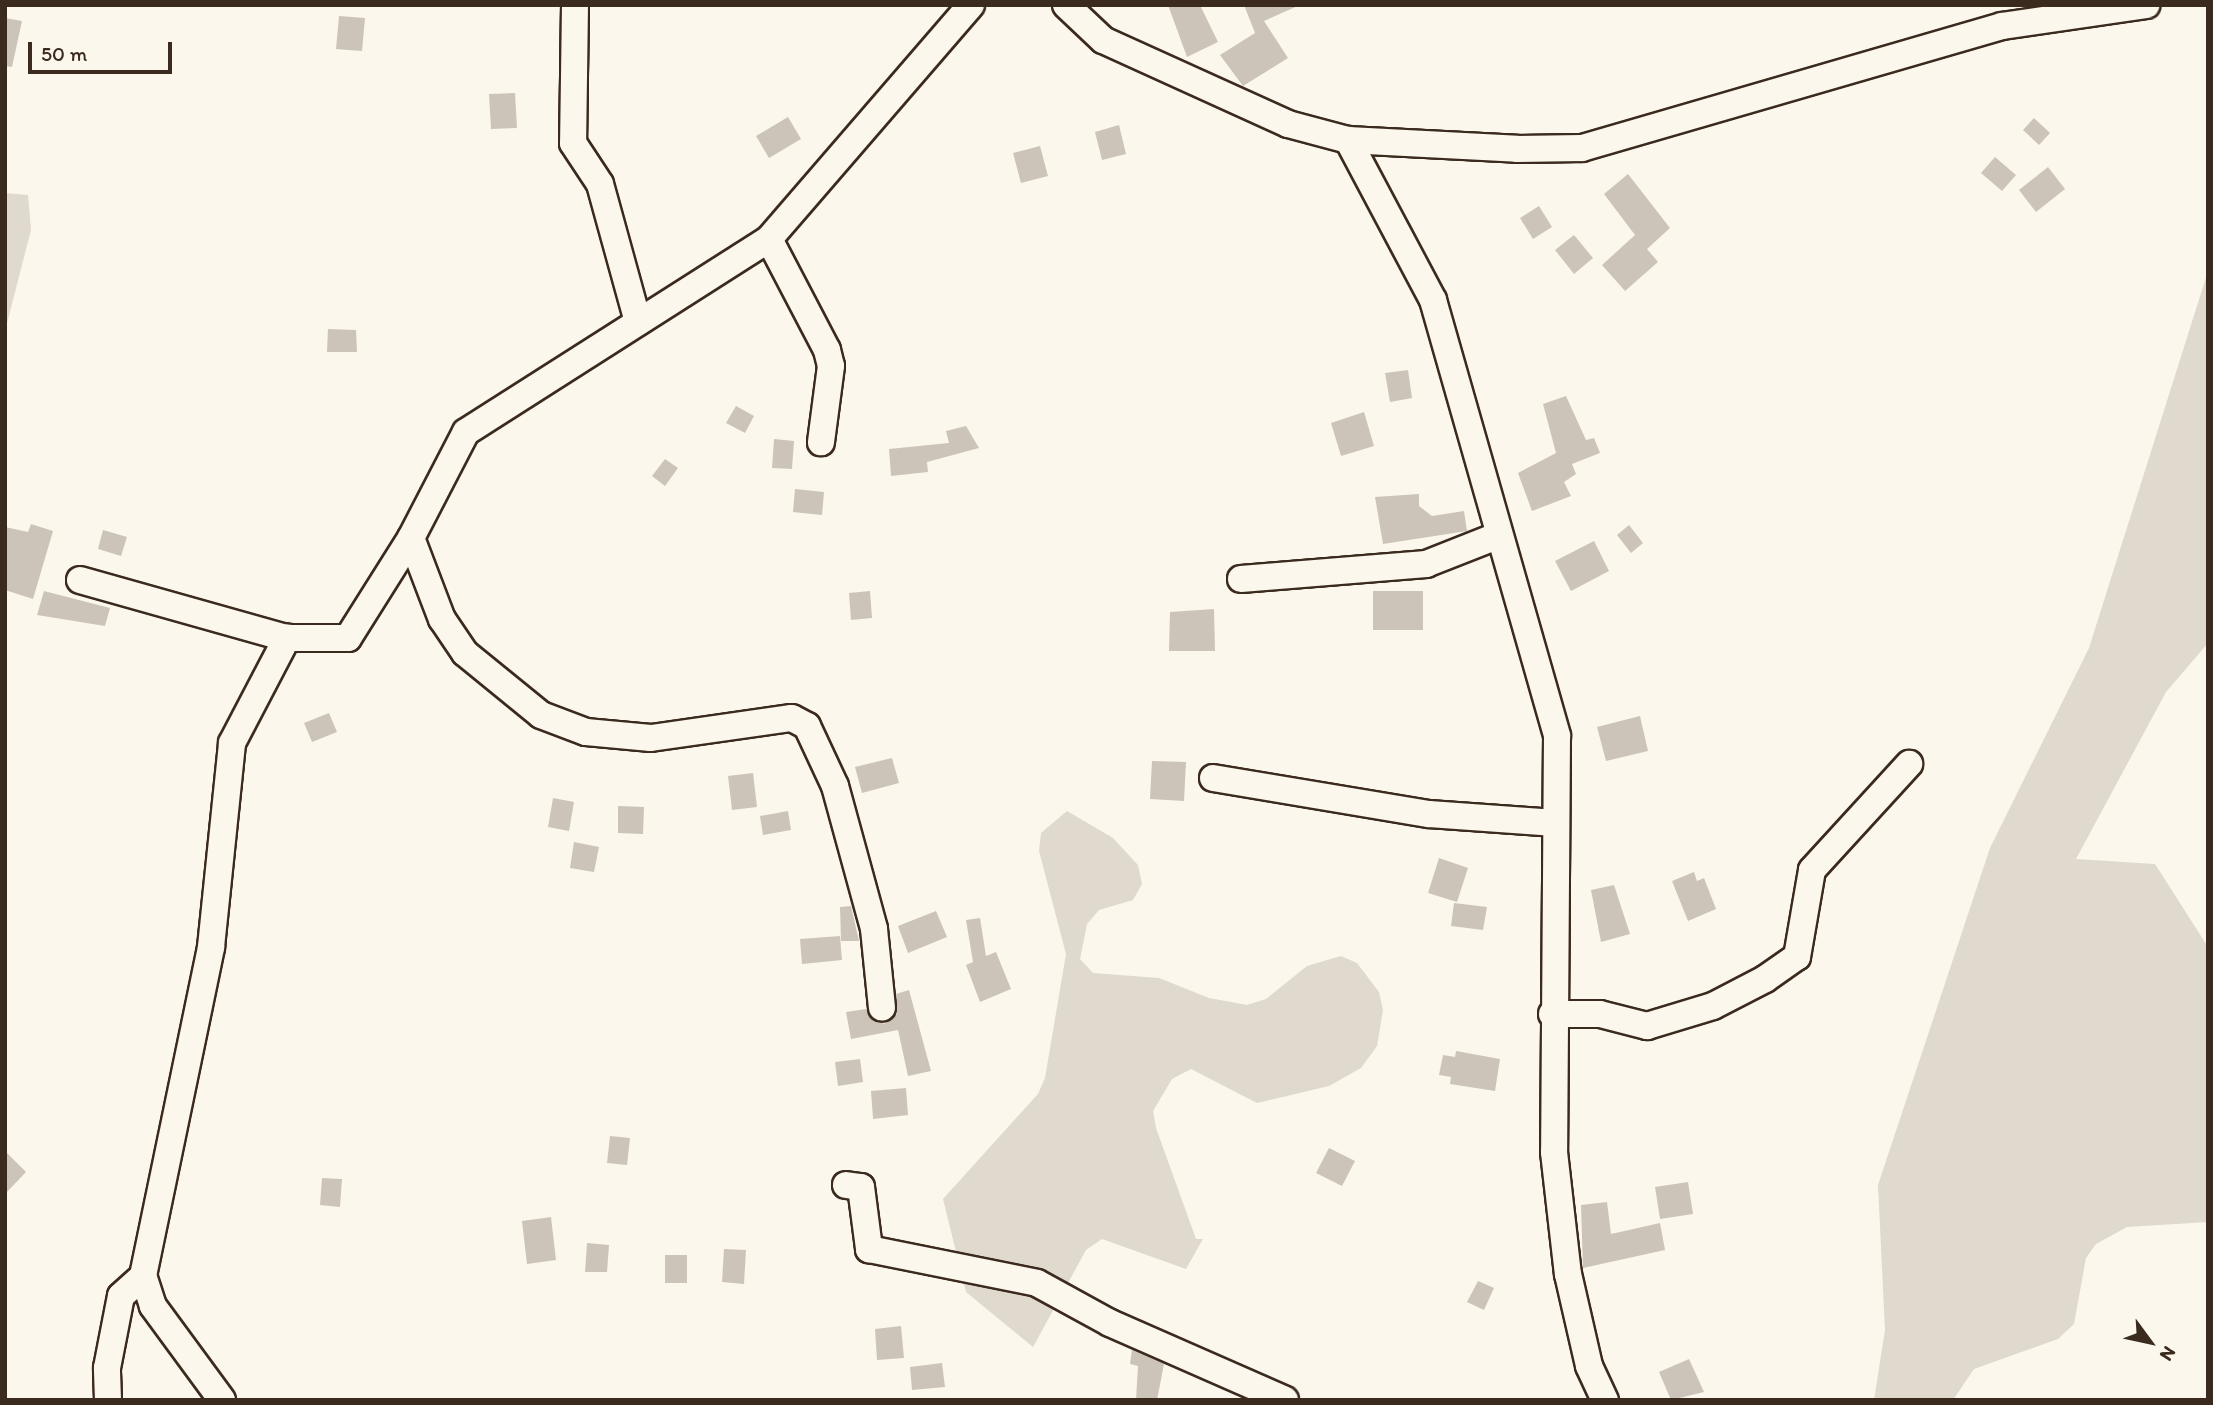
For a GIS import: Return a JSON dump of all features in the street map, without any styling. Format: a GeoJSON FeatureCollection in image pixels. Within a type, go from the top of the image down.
{"type":"FeatureCollection","features":[{"type":"Feature","properties":{"kind":"street"},"geometry":{"type":"LineString","coordinates":[[575,5],[573,143],[600,184],[638,322]]}},
{"type":"Feature","properties":{"kind":"street"},"geometry":{"type":"LineString","coordinates":[[80,580],[287,638],[348,638],[411,538],[466,432],[769,239],[971,5]]}},
{"type":"Feature","properties":{"kind":"street"},"geometry":{"type":"LineString","coordinates":[[1066,5],[1103,40],[1288,124],[1348,140],[1582,148],[1965,36],[2146,5]]}},
{"type":"Feature","properties":{"kind":"street"},"geometry":{"type":"LineString","coordinates":[[1348,140],[1433,300],[1497,536],[1556,736],[1552,1014],[1554,1152],[1568,1275],[1589,1366],[1605,1400]]}},
{"type":"Feature","properties":{"kind":"street"},"geometry":{"type":"LineString","coordinates":[[769,239],[827,350],[831,366],[821,442]]}},
{"type":"Feature","properties":{"kind":"street"},"geometry":{"type":"LineString","coordinates":[[1241,579],[1426,564],[1497,536]]}},
{"type":"Feature","properties":{"kind":"street"},"geometry":{"type":"LineString","coordinates":[[411,538],[442,619],[465,653],[541,715],[586,732],[651,738],[792,718],[807,726],[835,786],[874,929],[882,1007]]}},
{"type":"Feature","properties":{"kind":"street"},"geometry":{"type":"LineString","coordinates":[[222,1400],[153,1306],[143,1276],[211,947],[232,743],[287,638]]}},
{"type":"Feature","properties":{"kind":"street"},"geometry":{"type":"LineString","coordinates":[[1552,1014],[1600,1014],[1647,1026],[1713,1006],[1765,979],[1797,957],[1812,870],[1909,764]]}},
{"type":"Feature","properties":{"kind":"street"},"geometry":{"type":"LineString","coordinates":[[1213,779],[1429,814],[1556,823]]}},
{"type":"Feature","properties":{"kind":"street"},"geometry":{"type":"LineString","coordinates":[[846,1185],[861,1187],[869,1249],[1037,1283],[1110,1323],[1285,1400]]}},
{"type":"Feature","properties":{"kind":"street"},"geometry":{"type":"LineString","coordinates":[[108,1400],[107,1368],[121,1296],[143,1276]]}},
{"type":"Feature","properties":{"kind":"shaded area"},"geometry":{"type":"Polygon","coordinates":[[[5,193],[28,195],[31,230],[5,331],[5,193]]]}},
{"type":"Feature","properties":{"kind":"shaded area"},"geometry":{"type":"Polygon","coordinates":[[[2208,271],[2208,643],[2166,692],[2076,859],[2155,864],[2208,947],[2208,1222],[2127,1227],[2096,1244],[2086,1258],[2074,1324],[2058,1339],[1974,1369],[1953,1400],[1874,1400],[1885,1330],[1878,1185],[1990,848],[2089,648],[2208,271]]]}},
{"type":"Feature","properties":{"kind":"shaded area"},"geometry":{"type":"Polygon","coordinates":[[[1067,811],[1113,838],[1138,865],[1142,884],[1133,900],[1099,910],[1087,924],[1080,959],[1093,973],[1159,978],[1209,998],[1247,1005],[1266,999],[1307,966],[1341,956],[1357,963],[1379,992],[1383,1010],[1377,1046],[1361,1068],[1329,1086],[1257,1103],[1191,1069],[1172,1079],[1153,1111],[1156,1128],[1196,1239],[1203,1239],[1186,1269],[1102,1239],[1086,1250],[1033,1347],[966,1292],[943,1199],[1038,1094],[1045,1078],[1066,954],[1039,851],[1041,833],[1067,811]]]}},
{"type":"Feature","properties":{"kind":"building"},"geometry":{"type":"Polygon","coordinates":[[[1168,5],[1200,5],[1218,42],[1187,57],[1168,5]]]}},
{"type":"Feature","properties":{"kind":"building"},"geometry":{"type":"Polygon","coordinates":[[[1244,5],[1300,5],[1264,21],[1288,58],[1243,86],[1220,55],[1255,33],[1244,5]]]}},
{"type":"Feature","properties":{"kind":"building"},"geometry":{"type":"Polygon","coordinates":[[[339,16],[365,18],[362,51],[336,49],[339,16]]]}},
{"type":"Feature","properties":{"kind":"building"},"geometry":{"type":"Polygon","coordinates":[[[5,18],[22,21],[12,67],[5,66],[5,18]]]}},
{"type":"Feature","properties":{"kind":"building"},"geometry":{"type":"Polygon","coordinates":[[[515,93],[517,128],[491,129],[489,94],[515,93]]]}},
{"type":"Feature","properties":{"kind":"building"},"geometry":{"type":"Polygon","coordinates":[[[788,117],[801,139],[769,158],[756,136],[788,117]]]}},
{"type":"Feature","properties":{"kind":"building"},"geometry":{"type":"Polygon","coordinates":[[[2034,118],[2050,133],[2039,145],[2023,130],[2034,118]]]}},
{"type":"Feature","properties":{"kind":"building"},"geometry":{"type":"Polygon","coordinates":[[[1119,125],[1126,154],[1102,160],[1095,132],[1119,125]]]}},
{"type":"Feature","properties":{"kind":"building"},"geometry":{"type":"Polygon","coordinates":[[[1040,146],[1048,176],[1021,183],[1013,153],[1040,146]]]}},
{"type":"Feature","properties":{"kind":"building"},"geometry":{"type":"Polygon","coordinates":[[[1995,157],[2016,175],[2002,191],[1981,173],[1995,157]]]}},
{"type":"Feature","properties":{"kind":"building"},"geometry":{"type":"Polygon","coordinates":[[[2048,167],[2065,189],[2036,212],[2019,190],[2048,167]]]}},
{"type":"Feature","properties":{"kind":"building"},"geometry":{"type":"Polygon","coordinates":[[[1628,174],[1670,228],[1647,249],[1658,262],[1625,291],[1602,265],[1635,235],[1604,194],[1628,174]]]}},
{"type":"Feature","properties":{"kind":"building"},"geometry":{"type":"Polygon","coordinates":[[[1539,206],[1552,227],[1533,239],[1520,218],[1539,206]]]}},
{"type":"Feature","properties":{"kind":"building"},"geometry":{"type":"Polygon","coordinates":[[[1574,235],[1593,258],[1574,274],[1555,250],[1574,235]]]}},
{"type":"Feature","properties":{"kind":"building"},"geometry":{"type":"Polygon","coordinates":[[[328,329],[356,330],[357,352],[327,352],[328,329]]]}},
{"type":"Feature","properties":{"kind":"building"},"geometry":{"type":"Polygon","coordinates":[[[1408,370],[1412,398],[1390,402],[1385,373],[1408,370]]]}},
{"type":"Feature","properties":{"kind":"building"},"geometry":{"type":"Polygon","coordinates":[[[1566,396],[1586,440],[1594,438],[1600,453],[1572,464],[1576,474],[1564,482],[1571,496],[1532,511],[1518,473],[1556,453],[1543,404],[1566,396]]]}},
{"type":"Feature","properties":{"kind":"building"},"geometry":{"type":"Polygon","coordinates":[[[736,406],[754,416],[745,433],[726,423],[736,406]]]}},
{"type":"Feature","properties":{"kind":"building"},"geometry":{"type":"Polygon","coordinates":[[[1364,412],[1374,446],[1341,456],[1331,423],[1364,412]]]}},
{"type":"Feature","properties":{"kind":"building"},"geometry":{"type":"Polygon","coordinates":[[[966,426],[979,448],[927,462],[928,472],[891,476],[889,449],[949,443],[946,431],[966,426]]]}},
{"type":"Feature","properties":{"kind":"building"},"geometry":{"type":"Polygon","coordinates":[[[774,439],[794,441],[792,469],[772,468],[774,439]]]}},
{"type":"Feature","properties":{"kind":"building"},"geometry":{"type":"Polygon","coordinates":[[[665,459],[678,468],[665,486],[652,476],[665,459]]]}},
{"type":"Feature","properties":{"kind":"building"},"geometry":{"type":"Polygon","coordinates":[[[795,489],[824,492],[822,515],[793,512],[795,489]]]}},
{"type":"Feature","properties":{"kind":"building"},"geometry":{"type":"Polygon","coordinates":[[[1419,494],[1419,506],[1432,516],[1464,511],[1467,531],[1383,544],[1375,497],[1419,494]]]}},
{"type":"Feature","properties":{"kind":"building"},"geometry":{"type":"Polygon","coordinates":[[[31,524],[53,531],[33,599],[5,590],[5,527],[28,532],[31,524]]]}},
{"type":"Feature","properties":{"kind":"building"},"geometry":{"type":"Polygon","coordinates":[[[1629,525],[1643,543],[1631,553],[1617,535],[1629,525]]]}},
{"type":"Feature","properties":{"kind":"building"},"geometry":{"type":"Polygon","coordinates":[[[103,530],[127,537],[121,556],[98,549],[103,530]]]}},
{"type":"Feature","properties":{"kind":"building"},"geometry":{"type":"Polygon","coordinates":[[[1594,541],[1609,571],[1571,591],[1555,561],[1594,541]]]}},
{"type":"Feature","properties":{"kind":"building"},"geometry":{"type":"Polygon","coordinates":[[[44,591],[110,608],[105,626],[37,615],[44,591]]]}},
{"type":"Feature","properties":{"kind":"building"},"geometry":{"type":"Polygon","coordinates":[[[870,591],[872,618],[851,620],[849,593],[870,591]]]}},
{"type":"Feature","properties":{"kind":"building"},"geometry":{"type":"Polygon","coordinates":[[[1373,591],[1423,591],[1423,630],[1373,630],[1373,591]]]}},
{"type":"Feature","properties":{"kind":"building"},"geometry":{"type":"Polygon","coordinates":[[[1214,609],[1215,651],[1169,651],[1170,612],[1214,609]]]}},
{"type":"Feature","properties":{"kind":"building"},"geometry":{"type":"Polygon","coordinates":[[[329,713],[337,732],[312,742],[304,723],[329,713]]]}},
{"type":"Feature","properties":{"kind":"building"},"geometry":{"type":"Polygon","coordinates":[[[1640,716],[1648,751],[1606,761],[1597,727],[1640,716]]]}},
{"type":"Feature","properties":{"kind":"building"},"geometry":{"type":"Polygon","coordinates":[[[892,758],[899,783],[862,793],[855,767],[892,758]]]}},
{"type":"Feature","properties":{"kind":"building"},"geometry":{"type":"Polygon","coordinates":[[[1152,761],[1186,762],[1184,801],[1150,799],[1152,761]]]}},
{"type":"Feature","properties":{"kind":"building"},"geometry":{"type":"Polygon","coordinates":[[[753,773],[757,807],[732,810],[728,776],[753,773]]]}},
{"type":"Feature","properties":{"kind":"building"},"geometry":{"type":"Polygon","coordinates":[[[553,798],[574,802],[569,831],[548,827],[553,798]]]}},
{"type":"Feature","properties":{"kind":"building"},"geometry":{"type":"Polygon","coordinates":[[[618,806],[644,807],[643,834],[618,833],[618,806]]]}},
{"type":"Feature","properties":{"kind":"building"},"geometry":{"type":"Polygon","coordinates":[[[788,811],[791,830],[763,835],[760,816],[788,811]]]}},
{"type":"Feature","properties":{"kind":"building"},"geometry":{"type":"Polygon","coordinates":[[[574,842],[599,847],[594,872],[570,868],[574,842]]]}},
{"type":"Feature","properties":{"kind":"building"},"geometry":{"type":"Polygon","coordinates":[[[1439,858],[1468,868],[1457,902],[1428,893],[1439,858]]]}},
{"type":"Feature","properties":{"kind":"building"},"geometry":{"type":"Polygon","coordinates":[[[1694,872],[1697,881],[1704,878],[1716,909],[1688,921],[1672,881],[1694,872]]]}},
{"type":"Feature","properties":{"kind":"building"},"geometry":{"type":"Polygon","coordinates":[[[1614,885],[1630,934],[1601,942],[1591,890],[1614,885]]]}},
{"type":"Feature","properties":{"kind":"building"},"geometry":{"type":"Polygon","coordinates":[[[1454,903],[1487,907],[1483,930],[1451,926],[1454,903]]]}},
{"type":"Feature","properties":{"kind":"building"},"geometry":{"type":"Polygon","coordinates":[[[851,906],[859,941],[841,941],[840,907],[851,906]]]}},
{"type":"Feature","properties":{"kind":"building"},"geometry":{"type":"Polygon","coordinates":[[[936,911],[947,937],[908,953],[898,926],[936,911]]]}},
{"type":"Feature","properties":{"kind":"building"},"geometry":{"type":"Polygon","coordinates":[[[980,918],[986,956],[996,952],[1011,989],[980,1002],[966,965],[973,962],[966,920],[980,918]]]}},
{"type":"Feature","properties":{"kind":"building"},"geometry":{"type":"Polygon","coordinates":[[[840,936],[842,960],[802,964],[800,939],[840,936]]]}},
{"type":"Feature","properties":{"kind":"building"},"geometry":{"type":"Polygon","coordinates":[[[909,990],[931,1071],[908,1076],[898,1030],[851,1039],[846,1012],[866,1009],[884,1024],[897,1014],[896,994],[909,990]]]}},
{"type":"Feature","properties":{"kind":"building"},"geometry":{"type":"Polygon","coordinates":[[[1456,1051],[1500,1059],[1495,1091],[1450,1084],[1451,1077],[1439,1075],[1443,1055],[1455,1057],[1456,1051]]]}},
{"type":"Feature","properties":{"kind":"building"},"geometry":{"type":"Polygon","coordinates":[[[860,1059],[863,1082],[838,1086],[835,1062],[860,1059]]]}},
{"type":"Feature","properties":{"kind":"building"},"geometry":{"type":"Polygon","coordinates":[[[906,1088],[908,1115],[873,1119],[871,1091],[906,1088]]]}},
{"type":"Feature","properties":{"kind":"building"},"geometry":{"type":"Polygon","coordinates":[[[610,1136],[630,1138],[627,1165],[607,1163],[610,1136]]]}},
{"type":"Feature","properties":{"kind":"building"},"geometry":{"type":"Polygon","coordinates":[[[1329,1148],[1355,1161],[1342,1186],[1316,1173],[1329,1148]]]}},
{"type":"Feature","properties":{"kind":"building"},"geometry":{"type":"Polygon","coordinates":[[[5,1151],[26,1172],[5,1194],[5,1151]]]}},
{"type":"Feature","properties":{"kind":"building"},"geometry":{"type":"Polygon","coordinates":[[[322,1178],[342,1179],[340,1207],[320,1205],[322,1178]]]}},
{"type":"Feature","properties":{"kind":"building"},"geometry":{"type":"Polygon","coordinates":[[[1688,1182],[1693,1214],[1660,1219],[1655,1187],[1688,1182]]]}},
{"type":"Feature","properties":{"kind":"building"},"geometry":{"type":"Polygon","coordinates":[[[1607,1202],[1611,1234],[1660,1223],[1665,1250],[1583,1268],[1581,1205],[1607,1202]]]}},
{"type":"Feature","properties":{"kind":"building"},"geometry":{"type":"Polygon","coordinates":[[[551,1217],[556,1260],[527,1264],[522,1221],[551,1217]]]}},
{"type":"Feature","properties":{"kind":"building"},"geometry":{"type":"Polygon","coordinates":[[[587,1243],[609,1245],[607,1272],[585,1272],[587,1243]]]}},
{"type":"Feature","properties":{"kind":"building"},"geometry":{"type":"Polygon","coordinates":[[[724,1249],[746,1250],[744,1284],[722,1282],[724,1249]]]}},
{"type":"Feature","properties":{"kind":"building"},"geometry":{"type":"Polygon","coordinates":[[[665,1255],[687,1255],[687,1283],[665,1283],[665,1255]]]}},
{"type":"Feature","properties":{"kind":"building"},"geometry":{"type":"Polygon","coordinates":[[[1478,1281],[1494,1288],[1484,1310],[1467,1302],[1478,1281]]]}},
{"type":"Feature","properties":{"kind":"building"},"geometry":{"type":"Polygon","coordinates":[[[901,1326],[904,1358],[877,1360],[875,1329],[901,1326]]]}},
{"type":"Feature","properties":{"kind":"building"},"geometry":{"type":"Polygon","coordinates":[[[1132,1350],[1164,1364],[1157,1400],[1136,1400],[1138,1366],[1130,1364],[1132,1350]]]}},
{"type":"Feature","properties":{"kind":"building"},"geometry":{"type":"Polygon","coordinates":[[[1689,1359],[1704,1392],[1671,1400],[1659,1372],[1689,1359]]]}},
{"type":"Feature","properties":{"kind":"building"},"geometry":{"type":"Polygon","coordinates":[[[942,1363],[945,1387],[912,1390],[910,1367],[942,1363]]]}}]}
